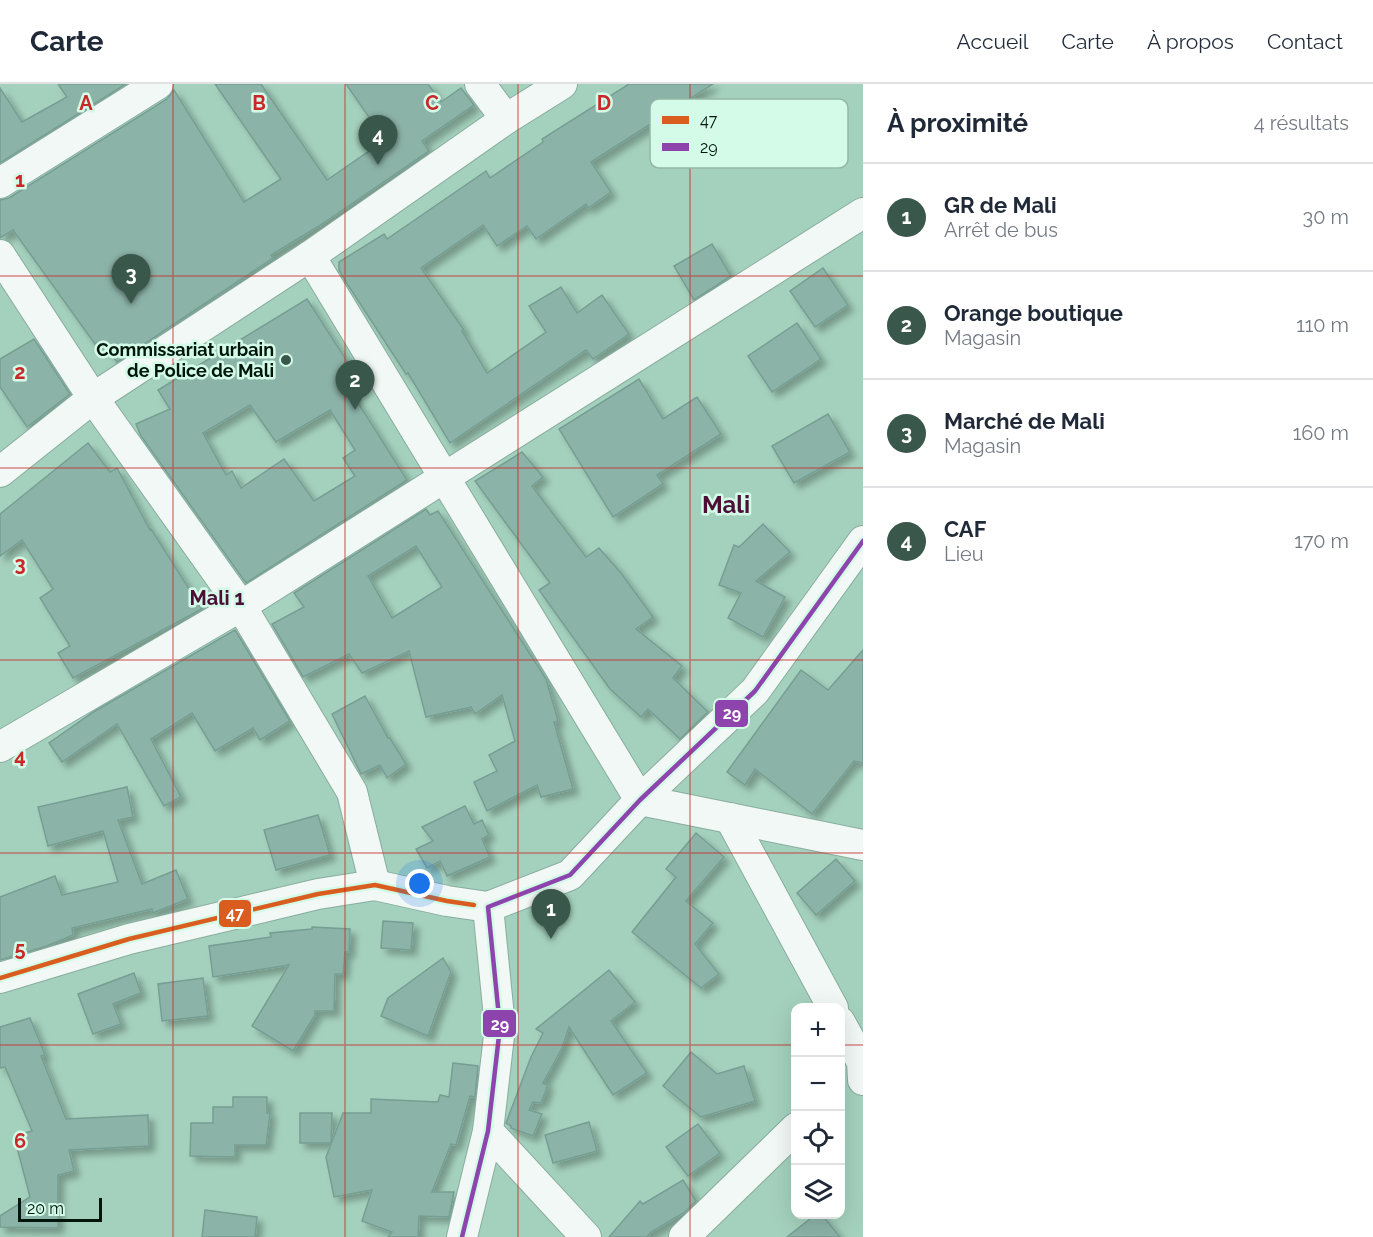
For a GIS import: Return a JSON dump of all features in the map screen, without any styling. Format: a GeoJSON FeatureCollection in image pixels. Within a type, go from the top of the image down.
{"type":"FeatureCollection","features":[{"type":"Feature","properties":{"kind":"street"},"geometry":{"type":"LineString","coordinates":[[0,183],[158,84]]}},
{"type":"Feature","properties":{"kind":"street"},"geometry":{"type":"LineString","coordinates":[[480,84],[506,119]]}},
{"type":"Feature","properties":{"kind":"street"},"geometry":{"type":"LineString","coordinates":[[0,472],[93,398],[310,256],[506,119],[562,84]]}},
{"type":"Feature","properties":{"kind":"street"},"geometry":{"type":"LineString","coordinates":[[0,747],[241,606],[863,213]]}},
{"type":"Feature","properties":{"kind":"street"},"geometry":{"type":"LineString","coordinates":[[0,255],[93,398],[241,606],[352,792],[375,885]]}},
{"type":"Feature","properties":{"kind":"street"},"geometry":{"type":"LineString","coordinates":[[310,256],[640,800],[863,845]]}},
{"type":"Feature","properties":{"kind":"street"},"geometry":{"type":"LineString","coordinates":[[0,978],[129,939],[318,894],[375,885],[447,901],[488,907],[570,875],[640,800],[755,691],[863,541]]}},
{"type":"Feature","properties":{"kind":"street"},"geometry":{"type":"LineString","coordinates":[[730,818],[829,1003]]}},
{"type":"Feature","properties":{"kind":"street"},"geometry":{"type":"LineString","coordinates":[[462,1237],[488,1131],[500,1027],[488,907]]}},
{"type":"Feature","properties":{"kind":"street"},"geometry":{"type":"LineString","coordinates":[[845,1032],[863,1068],[845,1080]]}},
{"type":"Feature","properties":{"kind":"street"},"geometry":{"type":"LineString","coordinates":[[488,1131],[586,1237]]}},
{"type":"Feature","properties":{"kind":"street"},"geometry":{"type":"LineString","coordinates":[[684,1237],[791,1132]]}},
{"type":"Feature","properties":{"kind":"building"},"geometry":{"type":"Polygon","coordinates":[[[58,84],[126,84],[0,163],[0,88],[22,122],[67,97],[58,84]]]}},
{"type":"Feature","properties":{"kind":"building"},"geometry":{"type":"Polygon","coordinates":[[[215,84],[261,84],[327,180],[385,140],[346,84],[428,84],[441,102],[461,88],[474,105],[422,141],[429,151],[319,226],[271,255],[273,258],[117,362],[101,341],[95,344],[13,230],[0,238],[0,200],[9,198],[167,99],[174,90],[244,202],[281,179],[215,84]]]}},
{"type":"Feature","properties":{"kind":"building"},"geometry":{"type":"Polygon","coordinates":[[[629,84],[713,84],[690,99],[650,99],[650,124],[591,162],[611,192],[588,208],[586,204],[536,239],[527,226],[497,246],[483,225],[421,268],[464,330],[462,331],[487,373],[546,332],[529,306],[561,287],[577,313],[602,295],[629,334],[593,359],[586,350],[450,443],[408,373],[406,374],[346,282],[339,270],[339,262],[384,234],[387,239],[486,171],[490,178],[543,142],[542,139],[629,84]]]}},
{"type":"Feature","properties":{"kind":"building"},"geometry":{"type":"Polygon","coordinates":[[[712,244],[731,276],[694,300],[674,266],[712,244]]]}},
{"type":"Feature","properties":{"kind":"building"},"geometry":{"type":"Polygon","coordinates":[[[823,268],[848,305],[815,327],[790,291],[823,268]]]}},
{"type":"Feature","properties":{"kind":"building"},"geometry":{"type":"Polygon","coordinates":[[[307,299],[352,369],[341,376],[407,480],[246,583],[141,436],[136,424],[170,409],[158,390],[307,299]],[[250,405],[203,433],[226,475],[232,471],[241,488],[284,459],[314,501],[355,476],[343,458],[355,450],[330,410],[276,442],[250,405]]]}},
{"type":"Feature","properties":{"kind":"building"},"geometry":{"type":"Polygon","coordinates":[[[797,323],[821,359],[772,392],[748,356],[797,323]]]}},
{"type":"Feature","properties":{"kind":"building"},"geometry":{"type":"Polygon","coordinates":[[[34,339],[70,394],[27,427],[0,387],[0,359],[34,339]]]}},
{"type":"Feature","properties":{"kind":"building"},"geometry":{"type":"Polygon","coordinates":[[[639,379],[663,419],[697,397],[721,434],[657,475],[663,484],[613,517],[559,429],[639,379]]]}},
{"type":"Feature","properties":{"kind":"building"},"geometry":{"type":"Polygon","coordinates":[[[828,414],[850,452],[794,483],[772,446],[828,414]]]}},
{"type":"Feature","properties":{"kind":"building"},"geometry":{"type":"Polygon","coordinates":[[[88,443],[110,472],[117,468],[150,530],[202,609],[73,678],[58,653],[70,646],[40,598],[53,589],[22,540],[0,556],[0,514],[88,443]]]}},
{"type":"Feature","properties":{"kind":"building"},"geometry":{"type":"Polygon","coordinates":[[[522,452],[543,477],[532,486],[586,557],[599,548],[621,573],[653,617],[636,629],[682,666],[673,678],[708,712],[680,739],[648,709],[641,717],[610,689],[539,590],[550,583],[475,481],[522,452]]]}},
{"type":"Feature","properties":{"kind":"building"},"geometry":{"type":"Polygon","coordinates":[[[426,509],[430,515],[438,511],[546,679],[558,721],[554,722],[573,789],[541,797],[537,785],[487,811],[474,782],[497,771],[489,755],[515,741],[502,695],[475,714],[471,707],[426,717],[409,651],[362,673],[349,654],[303,677],[272,624],[304,607],[294,593],[426,509]],[[416,546],[368,576],[392,618],[442,587],[416,546]]]}},
{"type":"Feature","properties":{"kind":"building"},"geometry":{"type":"Polygon","coordinates":[[[763,524],[790,552],[756,581],[785,597],[763,637],[728,618],[741,593],[719,585],[734,545],[739,547],[763,524]]]}},
{"type":"Feature","properties":{"kind":"building"},"geometry":{"type":"Polygon","coordinates":[[[235,630],[290,721],[260,740],[253,728],[215,751],[192,713],[151,739],[181,797],[164,806],[117,724],[62,762],[49,743],[95,711],[235,630]]]}},
{"type":"Feature","properties":{"kind":"building"},"geometry":{"type":"Polygon","coordinates":[[[863,650],[863,763],[854,761],[812,814],[755,769],[745,785],[727,772],[801,670],[828,690],[863,650]]]}},
{"type":"Feature","properties":{"kind":"building"},"geometry":{"type":"Polygon","coordinates":[[[365,696],[388,738],[406,764],[387,778],[380,765],[361,774],[332,714],[365,696]]]}},
{"type":"Feature","properties":{"kind":"building"},"geometry":{"type":"Polygon","coordinates":[[[127,787],[133,817],[118,820],[142,884],[176,870],[188,899],[153,913],[152,909],[72,928],[73,935],[47,946],[0,960],[0,897],[55,876],[62,895],[118,882],[103,831],[48,846],[38,807],[127,787]]]}},
{"type":"Feature","properties":{"kind":"building"},"geometry":{"type":"Polygon","coordinates":[[[465,806],[474,824],[482,820],[489,835],[482,839],[490,857],[447,876],[440,861],[427,868],[416,849],[433,841],[422,827],[465,806]]]}},
{"type":"Feature","properties":{"kind":"building"},"geometry":{"type":"Polygon","coordinates":[[[318,815],[330,855],[276,870],[264,830],[318,815]]]}},
{"type":"Feature","properties":{"kind":"building"},"geometry":{"type":"Polygon","coordinates":[[[696,833],[724,857],[686,901],[713,923],[695,944],[719,974],[701,988],[632,932],[676,877],[666,869],[696,833]]]}},
{"type":"Feature","properties":{"kind":"building"},"geometry":{"type":"Polygon","coordinates":[[[836,859],[855,881],[816,915],[797,893],[836,859]]]}},
{"type":"Feature","properties":{"kind":"building"},"geometry":{"type":"Polygon","coordinates":[[[383,921],[413,923],[411,950],[381,948],[383,921]]]}},
{"type":"Feature","properties":{"kind":"building"},"geometry":{"type":"Polygon","coordinates":[[[312,927],[350,929],[349,952],[345,952],[343,974],[335,974],[334,1011],[315,1011],[315,1015],[293,1051],[252,1026],[289,965],[213,977],[209,946],[271,937],[270,933],[312,929],[312,927]]]}},
{"type":"Feature","properties":{"kind":"building"},"geometry":{"type":"Polygon","coordinates":[[[443,958],[451,972],[428,1036],[381,1016],[388,998],[443,958]]]}},
{"type":"Feature","properties":{"kind":"building"},"geometry":{"type":"Polygon","coordinates":[[[609,970],[635,1002],[611,1021],[647,1073],[613,1095],[569,1027],[562,1048],[543,1083],[548,1085],[541,1103],[533,1102],[529,1110],[542,1114],[533,1136],[511,1128],[506,1123],[531,1057],[543,1033],[536,1029],[609,970]]]}},
{"type":"Feature","properties":{"kind":"building"},"geometry":{"type":"Polygon","coordinates":[[[134,973],[141,993],[113,1004],[121,1024],[93,1034],[78,994],[134,973]]]}},
{"type":"Feature","properties":{"kind":"building"},"geometry":{"type":"Polygon","coordinates":[[[203,978],[208,1016],[162,1021],[158,984],[203,978]]]}},
{"type":"Feature","properties":{"kind":"building"},"geometry":{"type":"Polygon","coordinates":[[[30,1018],[45,1055],[41,1056],[66,1119],[148,1115],[149,1146],[69,1150],[74,1171],[58,1175],[58,1228],[0,1227],[0,1216],[30,1197],[14,1136],[32,1131],[5,1067],[0,1068],[0,1027],[30,1018]]]}},
{"type":"Feature","properties":{"kind":"building"},"geometry":{"type":"Polygon","coordinates":[[[691,1052],[717,1074],[744,1066],[755,1101],[701,1117],[663,1086],[691,1052]]]}},
{"type":"Feature","properties":{"kind":"building"},"geometry":{"type":"Polygon","coordinates":[[[453,1063],[478,1066],[475,1097],[470,1096],[456,1145],[451,1144],[432,1192],[454,1192],[449,1217],[419,1216],[418,1237],[388,1237],[392,1232],[362,1221],[372,1190],[334,1197],[326,1157],[343,1113],[371,1113],[371,1099],[438,1102],[440,1095],[449,1097],[453,1063]]]}},
{"type":"Feature","properties":{"kind":"building"},"geometry":{"type":"Polygon","coordinates":[[[233,1097],[267,1097],[267,1113],[270,1113],[266,1145],[235,1145],[235,1157],[190,1156],[191,1123],[213,1123],[213,1107],[233,1107],[233,1097]]]}},
{"type":"Feature","properties":{"kind":"building"},"geometry":{"type":"Polygon","coordinates":[[[300,1113],[332,1113],[331,1143],[300,1143],[300,1113]]]}},
{"type":"Feature","properties":{"kind":"building"},"geometry":{"type":"Polygon","coordinates":[[[589,1122],[597,1151],[553,1163],[545,1135],[589,1122]]]}},
{"type":"Feature","properties":{"kind":"building"},"geometry":{"type":"Polygon","coordinates":[[[698,1124],[720,1153],[688,1176],[666,1147],[698,1124]]]}},
{"type":"Feature","properties":{"kind":"building"},"geometry":{"type":"Polygon","coordinates":[[[683,1180],[696,1201],[685,1212],[651,1232],[647,1237],[609,1237],[640,1201],[643,1204],[683,1180]]]}},
{"type":"Feature","properties":{"kind":"building"},"geometry":{"type":"Polygon","coordinates":[[[205,1210],[257,1217],[255,1237],[202,1237],[205,1210]]]}},
{"type":"Feature","properties":{"kind":"building"},"geometry":{"type":"Polygon","coordinates":[[[810,1219],[825,1219],[840,1237],[787,1237],[810,1219]]]}},
{"type":"Feature","properties":{"kind":"transit line","name":"29"},"geometry":{"type":"LineString","coordinates":[[462,1237],[488,1131],[500,1027],[488,907],[570,875],[640,800],[755,691],[863,541]]}},
{"type":"Feature","properties":{"kind":"transit line","name":"47"},"geometry":{"type":"LineString","coordinates":[[0,978],[129,939],[318,894],[375,885],[474,905]]}},
{"type":"Feature","properties":{"kind":"place","name":"CAF"},"geometry":{"type":"Point","coordinates":[378,165]}},
{"type":"Feature","properties":{"kind":"place","name":"Marché de Mali"},"geometry":{"type":"Point","coordinates":[131,304]}},
{"type":"Feature","properties":{"kind":"place","name":"Commissariat urbain de Police de Mali"},"geometry":{"type":"Point","coordinates":[286,360]}},
{"type":"Feature","properties":{"kind":"place","name":"Orange boutique"},"geometry":{"type":"Point","coordinates":[355,410]}},
{"type":"Feature","properties":{"kind":"place","name":"GR de Mali"},"geometry":{"type":"Point","coordinates":[551,939]}},
{"type":"Feature","properties":{"kind":"district","name":"Mali"},"geometry":{"type":"Point","coordinates":[726,505]}},
{"type":"Feature","properties":{"kind":"district","name":"Mali 1"},"geometry":{"type":"Point","coordinates":[217,598]}}]}
